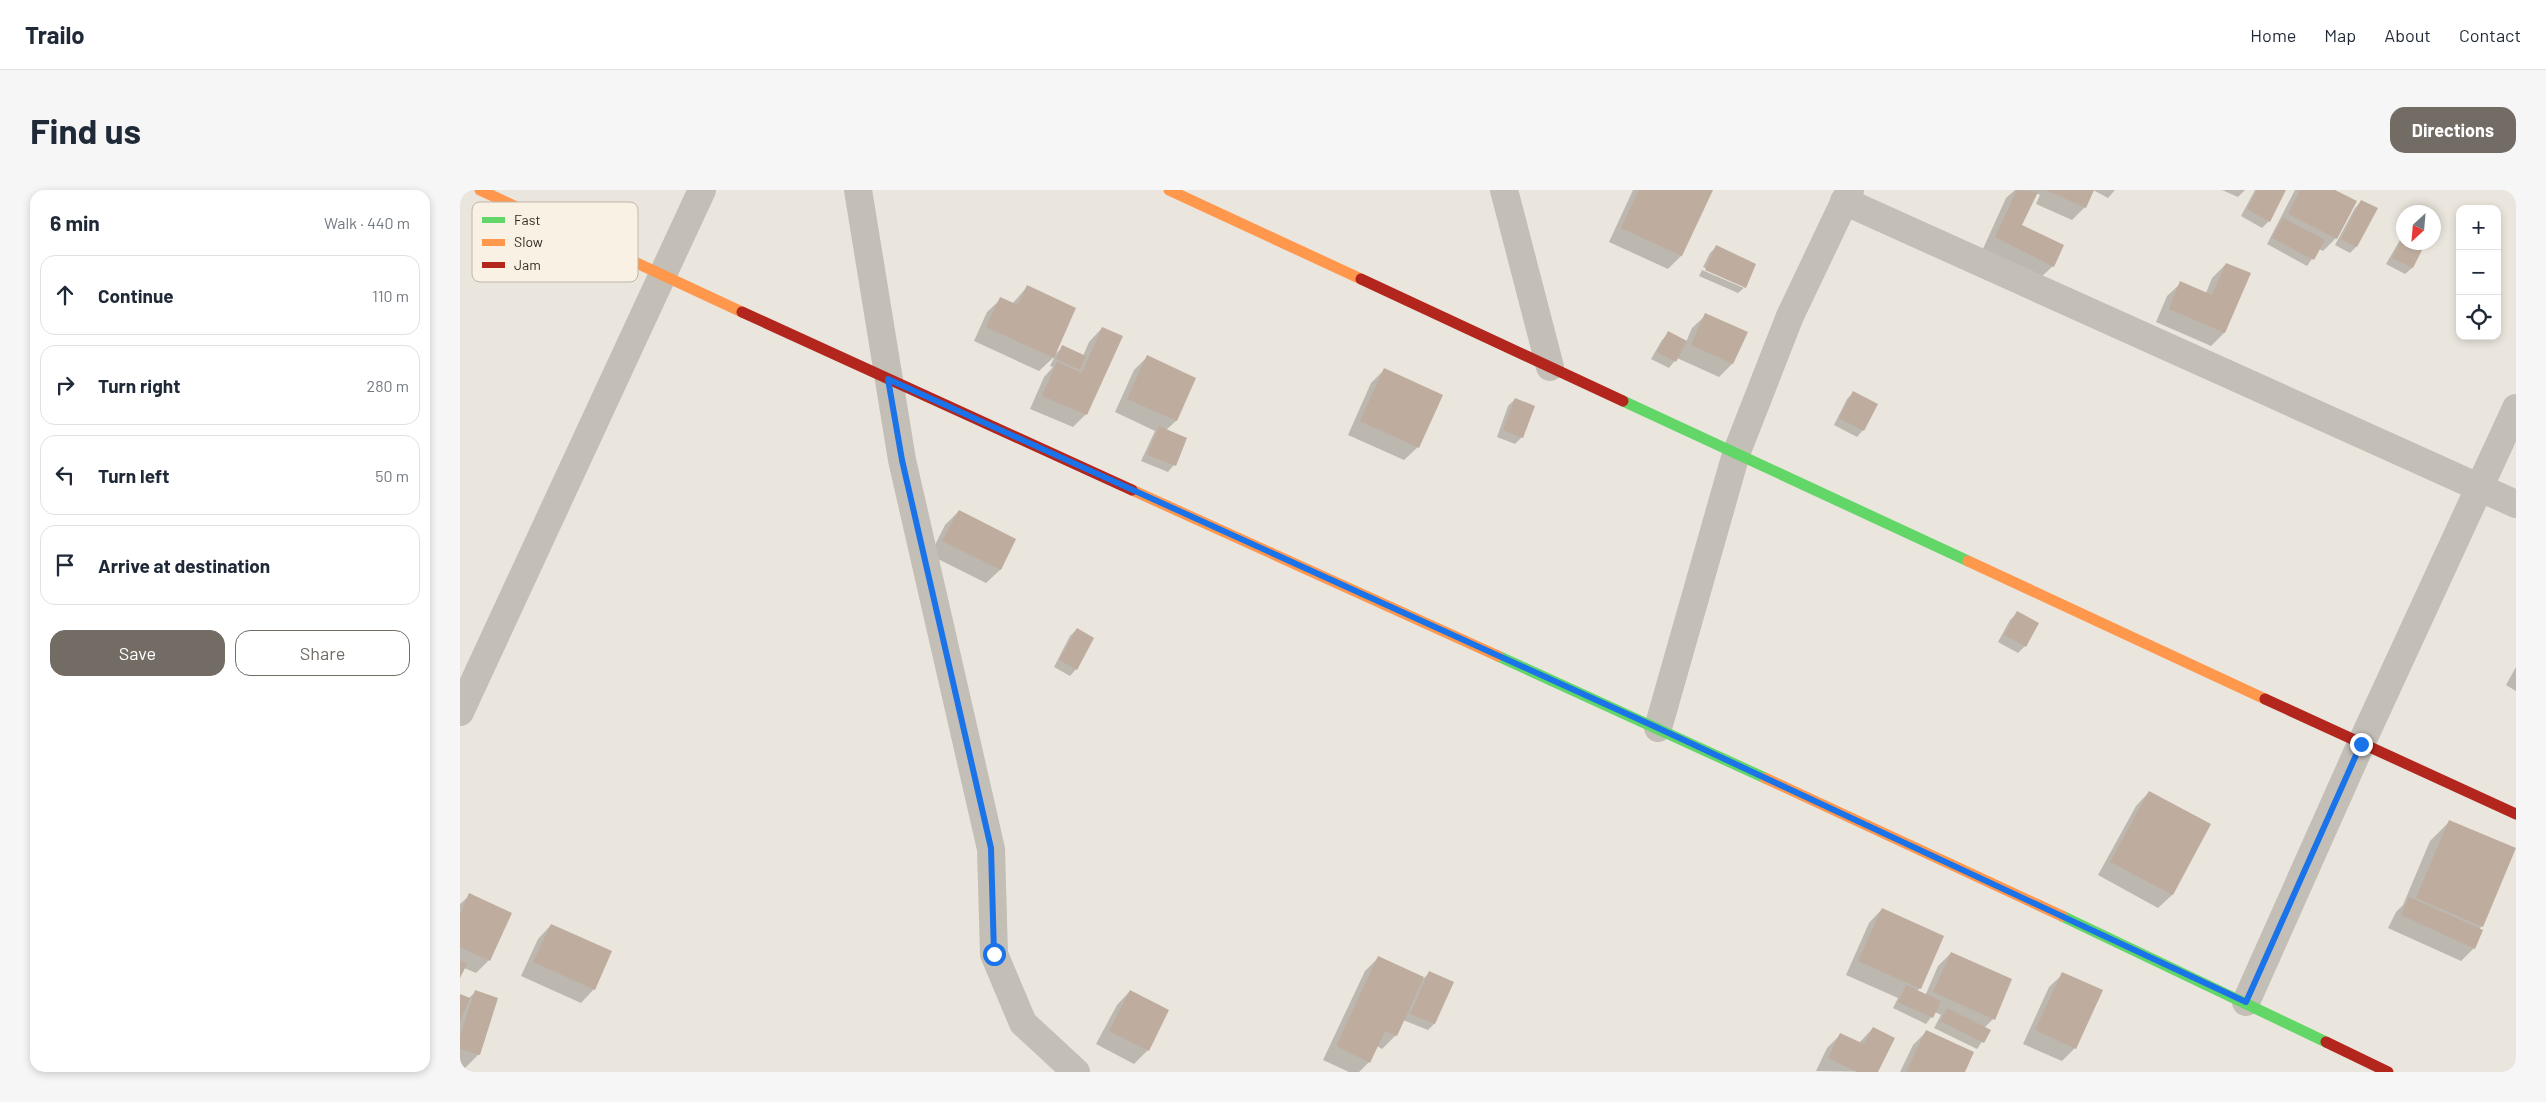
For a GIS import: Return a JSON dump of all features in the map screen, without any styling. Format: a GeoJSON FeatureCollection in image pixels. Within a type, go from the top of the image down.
{"type":"FeatureCollection","features":[{"type":"Feature","properties":{"kind":"street"},"geometry":{"type":"LineString","coordinates":[[480,190],[506,202]]}},
{"type":"Feature","properties":{"kind":"street"},"geometry":{"type":"LineString","coordinates":[[460,712],[702,190]]}},
{"type":"Feature","properties":{"kind":"street"},"geometry":{"type":"LineString","coordinates":[[858,190],[902,460],[991,848],[994,954],[1022,1023],[1076,1072]]}},
{"type":"Feature","properties":{"kind":"street"},"geometry":{"type":"LineString","coordinates":[[1169,190],[2361,744],[2516,814]]}},
{"type":"Feature","properties":{"kind":"street"},"geometry":{"type":"LineString","coordinates":[[1504,190],[1550,367]]}},
{"type":"Feature","properties":{"kind":"street"},"geometry":{"type":"LineString","coordinates":[[1658,728],[1736,454],[1790,316],[1847,196],[2516,504]]}},
{"type":"Feature","properties":{"kind":"street"},"geometry":{"type":"LineString","coordinates":[[638,263],[888,379],[1658,728],[2246,1002],[2372,1070]]}},
{"type":"Feature","properties":{"kind":"street"},"geometry":{"type":"LineString","coordinates":[[2246,1002],[2361,744],[2516,408]]}},
{"type":"Feature","properties":{"kind":"building"},"geometry":{"type":"Polygon","coordinates":[[[1639,190],[1713,190],[1682,256],[1621,228],[1639,190]]]}},
{"type":"Feature","properties":{"kind":"building"},"geometry":{"type":"Polygon","coordinates":[[[2017,190],[2038,192],[2022,225],[2064,245],[2054,267],[1995,237],[2017,190]]]}},
{"type":"Feature","properties":{"kind":"building"},"geometry":{"type":"Polygon","coordinates":[[[2046,190],[2094,190],[2086,208],[2046,190]]]}},
{"type":"Feature","properties":{"kind":"building"},"geometry":{"type":"Polygon","coordinates":[[[2257,190],[2286,190],[2270,222],[2247,209],[2257,190]]]}},
{"type":"Feature","properties":{"kind":"building"},"geometry":{"type":"Polygon","coordinates":[[[2300,190],[2335,190],[2357,201],[2337,239],[2288,214],[2300,190]]]}},
{"type":"Feature","properties":{"kind":"building"},"geometry":{"type":"Polygon","coordinates":[[[2361,200],[2378,208],[2357,247],[2341,239],[2361,200]]]}},
{"type":"Feature","properties":{"kind":"building"},"geometry":{"type":"Polygon","coordinates":[[[2283,218],[2325,240],[2314,260],[2272,238],[2283,218]]]}},
{"type":"Feature","properties":{"kind":"building"},"geometry":{"type":"Polygon","coordinates":[[[1716,245],[1756,264],[1746,288],[1705,270],[1716,245]]]}},
{"type":"Feature","properties":{"kind":"building"},"geometry":{"type":"Polygon","coordinates":[[[2396,250],[2422,250],[2413,268],[2392,258],[2396,250]]]}},
{"type":"Feature","properties":{"kind":"building"},"geometry":{"type":"Polygon","coordinates":[[[2226,263],[2251,273],[2225,333],[2169,309],[2180,281],[2212,295],[2226,263]]]}},
{"type":"Feature","properties":{"kind":"building"},"geometry":{"type":"Polygon","coordinates":[[[1027,285],[1076,308],[1054,358],[986,327],[1000,297],[1018,305],[1027,285]]]}},
{"type":"Feature","properties":{"kind":"building"},"geometry":{"type":"Polygon","coordinates":[[[1705,313],[1748,332],[1733,364],[1691,345],[1705,313]]]}},
{"type":"Feature","properties":{"kind":"building"},"geometry":{"type":"Polygon","coordinates":[[[1102,327],[1123,336],[1087,415],[1042,396],[1057,362],[1082,373],[1102,327]]]}},
{"type":"Feature","properties":{"kind":"building"},"geometry":{"type":"Polygon","coordinates":[[[1668,331],[1687,341],[1676,362],[1657,352],[1668,331]]]}},
{"type":"Feature","properties":{"kind":"building"},"geometry":{"type":"Polygon","coordinates":[[[1062,345],[1086,356],[1080,370],[1056,359],[1062,345]]]}},
{"type":"Feature","properties":{"kind":"building"},"geometry":{"type":"Polygon","coordinates":[[[1147,355],[1196,378],[1177,421],[1127,399],[1147,355]]]}},
{"type":"Feature","properties":{"kind":"building"},"geometry":{"type":"Polygon","coordinates":[[[1384,368],[1443,395],[1419,448],[1360,421],[1384,368]]]}},
{"type":"Feature","properties":{"kind":"building"},"geometry":{"type":"Polygon","coordinates":[[[1853,391],[1878,404],[1864,431],[1839,418],[1853,391]]]}},
{"type":"Feature","properties":{"kind":"building"},"geometry":{"type":"Polygon","coordinates":[[[1515,398],[1535,406],[1523,438],[1503,430],[1515,398]]]}},
{"type":"Feature","properties":{"kind":"building"},"geometry":{"type":"Polygon","coordinates":[[[1159,426],[1187,438],[1176,466],[1147,455],[1159,426]]]}},
{"type":"Feature","properties":{"kind":"building"},"geometry":{"type":"Polygon","coordinates":[[[959,510],[1016,539],[1001,570],[942,541],[959,510]]]}},
{"type":"Feature","properties":{"kind":"building"},"geometry":{"type":"Polygon","coordinates":[[[2017,611],[2039,623],[2026,647],[2004,635],[2017,611]]]}},
{"type":"Feature","properties":{"kind":"building"},"geometry":{"type":"Polygon","coordinates":[[[1077,628],[1094,638],[1077,670],[1059,660],[1077,628]]]}},
{"type":"Feature","properties":{"kind":"building"},"geometry":{"type":"Polygon","coordinates":[[[2149,791],[2211,824],[2173,895],[2110,862],[2149,791]]]}},
{"type":"Feature","properties":{"kind":"building"},"geometry":{"type":"Polygon","coordinates":[[[2449,820],[2516,848],[2483,927],[2416,898],[2449,820]]]}},
{"type":"Feature","properties":{"kind":"building"},"geometry":{"type":"Polygon","coordinates":[[[469,893],[512,913],[490,961],[460,947],[460,914],[469,893]]]}},
{"type":"Feature","properties":{"kind":"building"},"geometry":{"type":"Polygon","coordinates":[[[2409,897],[2483,930],[2475,949],[2401,915],[2409,897]]]}},
{"type":"Feature","properties":{"kind":"building"},"geometry":{"type":"Polygon","coordinates":[[[1882,908],[1944,936],[1921,989],[1858,961],[1882,908]]]}},
{"type":"Feature","properties":{"kind":"building"},"geometry":{"type":"Polygon","coordinates":[[[551,924],[612,951],[595,990],[533,962],[551,924]]]}},
{"type":"Feature","properties":{"kind":"building"},"geometry":{"type":"Polygon","coordinates":[[[1951,952],[2012,979],[1995,1020],[1933,992],[1951,952]]]}},
{"type":"Feature","properties":{"kind":"building"},"geometry":{"type":"Polygon","coordinates":[[[1378,956],[1424,977],[1397,1036],[1385,1031],[1370,1063],[1336,1046],[1378,956]]]}},
{"type":"Feature","properties":{"kind":"building"},"geometry":{"type":"Polygon","coordinates":[[[460,960],[467,964],[460,978],[460,960]]]}},
{"type":"Feature","properties":{"kind":"building"},"geometry":{"type":"Polygon","coordinates":[[[1429,971],[1454,982],[1435,1024],[1410,1014],[1429,971]]]}},
{"type":"Feature","properties":{"kind":"building"},"geometry":{"type":"Polygon","coordinates":[[[2062,972],[2103,990],[2076,1049],[2035,1030],[2062,972]]]}},
{"type":"Feature","properties":{"kind":"building"},"geometry":{"type":"Polygon","coordinates":[[[1906,985],[1941,1001],[1933,1018],[1898,1002],[1906,985]]]}},
{"type":"Feature","properties":{"kind":"building"},"geometry":{"type":"Polygon","coordinates":[[[475,990],[498,998],[480,1055],[460,1049],[460,1036],[475,990]]]}},
{"type":"Feature","properties":{"kind":"building"},"geometry":{"type":"Polygon","coordinates":[[[1130,990],[1169,1010],[1149,1051],[1109,1031],[1130,990]]]}},
{"type":"Feature","properties":{"kind":"building"},"geometry":{"type":"Polygon","coordinates":[[[460,994],[470,998],[460,1021],[460,994]]]}},
{"type":"Feature","properties":{"kind":"building"},"geometry":{"type":"Polygon","coordinates":[[[1947,1008],[1991,1030],[1984,1043],[1940,1021],[1947,1008]]]}},
{"type":"Feature","properties":{"kind":"building"},"geometry":{"type":"Polygon","coordinates":[[[1873,1027],[1895,1038],[1878,1072],[1857,1072],[1828,1058],[1840,1033],[1864,1044],[1873,1027]]]}},
{"type":"Feature","properties":{"kind":"building"},"geometry":{"type":"Polygon","coordinates":[[[1926,1030],[1974,1052],[1965,1072],[1906,1072],[1926,1030]]]}},
{"type":"Feature","properties":{"kind":"traffic: fast"},"geometry":{"type":"LineString","coordinates":[[1623,401],[1968,561]]}},
{"type":"Feature","properties":{"kind":"traffic: fast"},"geometry":{"type":"LineString","coordinates":[[1498,656],[1765,778]]}},
{"type":"Feature","properties":{"kind":"traffic: fast"},"geometry":{"type":"LineString","coordinates":[[2062,916],[2326,1042]]}},
{"type":"Feature","properties":{"kind":"traffic: slow"},"geometry":{"type":"LineString","coordinates":[[480,190],[506,202]]}},
{"type":"Feature","properties":{"kind":"traffic: slow"},"geometry":{"type":"LineString","coordinates":[[1169,190],[1361,279]]}},
{"type":"Feature","properties":{"kind":"traffic: slow"},"geometry":{"type":"LineString","coordinates":[[638,264],[742,312]]}},
{"type":"Feature","properties":{"kind":"traffic: slow"},"geometry":{"type":"LineString","coordinates":[[1132,490],[1498,656]]}},
{"type":"Feature","properties":{"kind":"traffic: slow"},"geometry":{"type":"LineString","coordinates":[[1968,561],[2265,699]]}},
{"type":"Feature","properties":{"kind":"traffic: slow"},"geometry":{"type":"LineString","coordinates":[[1765,778],[2062,916]]}},
{"type":"Feature","properties":{"kind":"traffic: jam"},"geometry":{"type":"LineString","coordinates":[[1361,279],[1623,401]]}},
{"type":"Feature","properties":{"kind":"traffic: jam"},"geometry":{"type":"LineString","coordinates":[[742,312],[1132,490]]}},
{"type":"Feature","properties":{"kind":"traffic: jam"},"geometry":{"type":"LineString","coordinates":[[2265,699],[2516,814]]}},
{"type":"Feature","properties":{"kind":"traffic: jam"},"geometry":{"type":"LineString","coordinates":[[2326,1042],[2388,1072]]}},
{"type":"Feature","properties":{"kind":"route"},"geometry":{"type":"LineString","coordinates":[[994,954],[991,848],[902,460],[888,379],[1658,728],[2246,1002],[2361,744]]}}]}
